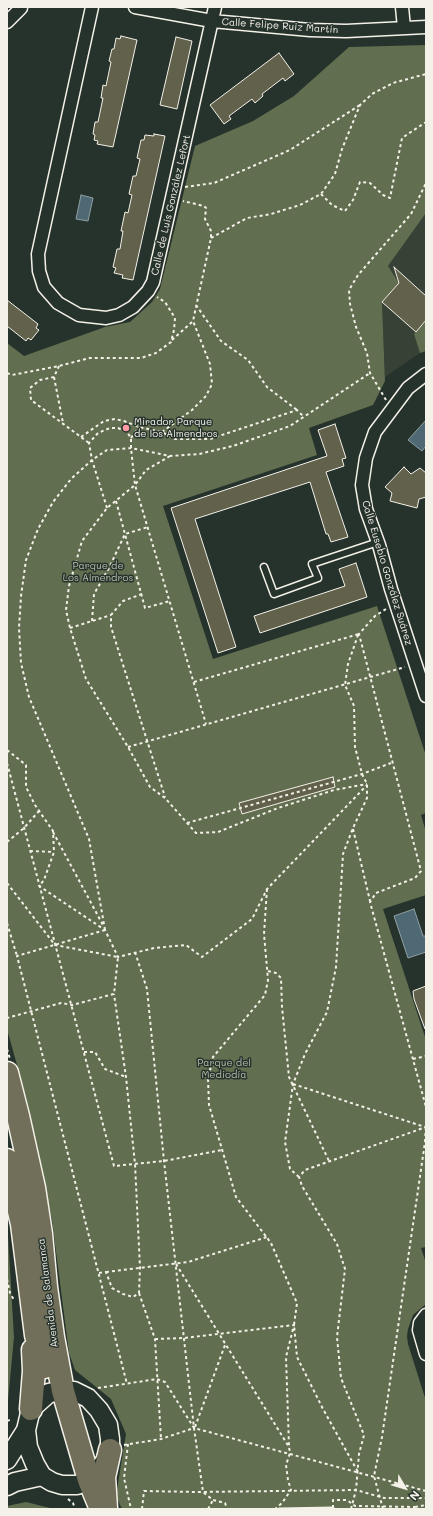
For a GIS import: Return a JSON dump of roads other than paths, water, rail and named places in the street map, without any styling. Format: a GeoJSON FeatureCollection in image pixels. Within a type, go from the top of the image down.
{"type":"FeatureCollection","features":[{"type":"Feature","properties":{"kind":"highway","name":"Avenida de Salamanca"},"geometry":{"type":"LineString","coordinates":[[7,1073],[34,1188],[53,1337],[56,1392]]}},
{"type":"Feature","properties":{"kind":"highway","name":"Avenida de Salamanca"},"geometry":{"type":"LineString","coordinates":[[7,1160],[22,1224],[36,1335],[56,1392],[83,1482],[86,1509]]}},
{"type":"Feature","properties":{"kind":"highway"},"geometry":{"type":"LineString","coordinates":[[23,1419],[34,1371],[33,1349],[36,1335]]}},
{"type":"Feature","properties":{"kind":"highway"},"geometry":{"type":"LineString","coordinates":[[106,1509],[104,1477],[120,1447]]}},
{"type":"Feature","properties":{"kind":"highway","name":"Avenida de Salamanca"},"geometry":{"type":"LineString","coordinates":[[83,1482],[101,1509]]}},
{"type":"Feature","properties":{"kind":"main road"},"geometry":{"type":"LineString","coordinates":[[7,1460],[23,1419],[56,1392],[74,1391],[88,1398],[99,1410],[108,1425],[110,1439],[120,1447],[104,1464],[83,1482],[62,1485],[52,1482],[42,1476],[28,1447],[23,1419]]}},
{"type":"Feature","properties":{"kind":"main road"},"geometry":{"type":"LineString","coordinates":[[7,1486],[15,1482],[42,1476]]}},
{"type":"Feature","properties":{"kind":"street"},"geometry":{"type":"LineString","coordinates":[[7,22],[23,7]]}},
{"type":"Feature","properties":{"kind":"street","name":"Calle de Luis González Lefort"},"geometry":{"type":"LineString","coordinates":[[92,7],[38,248],[39,271],[44,287],[58,303],[79,315],[106,318],[119,315],[134,307],[148,291],[153,282],[215,7]]}},
{"type":"Feature","properties":{"kind":"street","name":"Calle Felipe Ruiz Martín"},"geometry":{"type":"LineString","coordinates":[[135,7],[212,21],[310,30],[346,31],[426,27]]}},
{"type":"Feature","properties":{"kind":"street"},"geometry":{"type":"LineString","coordinates":[[402,7],[404,28]]}},
{"type":"Feature","properties":{"kind":"street","name":"Calle Eusebio González Suárez"},"geometry":{"type":"LineString","coordinates":[[426,374],[408,388],[375,432],[366,458],[362,485],[366,509],[378,542],[416,664],[424,681],[426,696]]}},
{"type":"Feature","properties":{"kind":"street"},"geometry":{"type":"LineString","coordinates":[[426,1315],[420,1323],[419,1330],[426,1354]]}},
{"type":"Feature","properties":{"kind":"lane"},"geometry":{"type":"LineString","coordinates":[[264,567],[274,594],[318,578],[312,564],[378,542]]}},
{"type":"Feature","properties":{"kind":"water"},"geometry":{"type":"Polygon","coordinates":[[[81,195],[93,198],[88,221],[76,219],[81,195]]]}},
{"type":"Feature","properties":{"kind":"water"},"geometry":{"type":"Polygon","coordinates":[[[426,420],[426,446],[422,451],[408,440],[426,420]]]}},
{"type":"Feature","properties":{"kind":"water"},"geometry":{"type":"Polygon","coordinates":[[[414,909],[423,936],[426,936],[426,952],[408,958],[394,916],[414,909]]]}},
{"type":"Feature","properties":{"kind":"railway"},"geometry":{"type":"LineString","coordinates":[[279,1509],[333,1508]]}},
{"type":"Feature","properties":{"kind":"place","name":"Mirador Parque de los Almendros"},"geometry":{"type":"Point","coordinates":[126,428]}},
{"type":"Feature","properties":{"kind":"park label","name":"Parque de Los Almendros"},"geometry":{"type":"Point","coordinates":[98,572]}},
{"type":"Feature","properties":{"kind":"park label","name":"Parque del Mediodía"},"geometry":{"type":"Point","coordinates":[224,1068]}}]}
